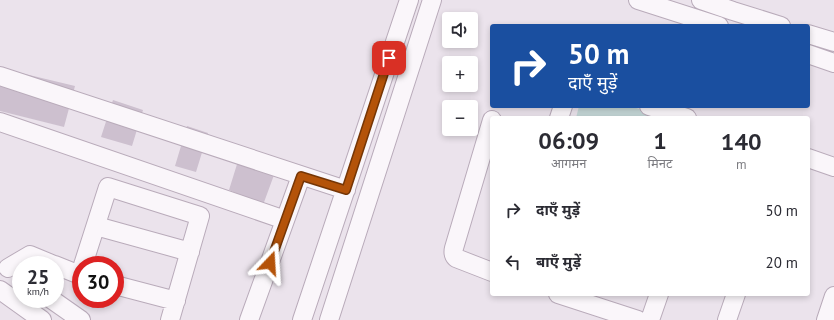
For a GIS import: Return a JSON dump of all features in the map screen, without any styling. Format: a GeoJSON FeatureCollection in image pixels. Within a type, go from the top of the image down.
{"type":"FeatureCollection","features":[{"type":"Feature","properties":{"kind":"street"},"geometry":{"type":"LineString","coordinates":[[302,320],[409,0]]}},
{"type":"Feature","properties":{"kind":"street"},"geometry":{"type":"LineString","coordinates":[[329,320],[432,0]]}},
{"type":"Feature","properties":{"kind":"street"},"geometry":{"type":"LineString","coordinates":[[638,0],[713,24]]}},
{"type":"Feature","properties":{"kind":"street"},"geometry":{"type":"LineString","coordinates":[[701,0],[775,24]]}},
{"type":"Feature","properties":{"kind":"street"},"geometry":{"type":"LineString","coordinates":[[810,35],[834,42]]}},
{"type":"Feature","properties":{"kind":"street"},"geometry":{"type":"LineString","coordinates":[[810,55],[834,63]]}},
{"type":"Feature","properties":{"kind":"street"},"geometry":{"type":"LineString","coordinates":[[0,76],[346,190]]}},
{"type":"Feature","properties":{"kind":"street"},"geometry":{"type":"LineString","coordinates":[[655,108],[681,116]]}},
{"type":"Feature","properties":{"kind":"street"},"geometry":{"type":"LineString","coordinates":[[0,122],[285,220]]}},
{"type":"Feature","properties":{"kind":"street"},"geometry":{"type":"LineString","coordinates":[[490,126],[453,253],[456,258],[490,271]]}},
{"type":"Feature","properties":{"kind":"street"},"geometry":{"type":"LineString","coordinates":[[810,159],[834,167]]}},
{"type":"Feature","properties":{"kind":"street"},"geometry":{"type":"LineString","coordinates":[[249,320],[301,176]]}},
{"type":"Feature","properties":{"kind":"street"},"geometry":{"type":"LineString","coordinates":[[86,256],[108,187],[200,216],[170,320]]}},
{"type":"Feature","properties":{"kind":"street"},"geometry":{"type":"LineString","coordinates":[[96,226],[190,252]]}},
{"type":"Feature","properties":{"kind":"street"},"geometry":{"type":"LineString","coordinates":[[124,287],[176,301]]}},
{"type":"Feature","properties":{"kind":"street"},"geometry":{"type":"LineString","coordinates":[[0,290],[42,320]]}},
{"type":"Feature","properties":{"kind":"street"},"geometry":{"type":"LineString","coordinates":[[564,296],[638,320]]}},
{"type":"Feature","properties":{"kind":"street"},"geometry":{"type":"LineString","coordinates":[[650,320],[658,296]]}},
{"type":"Feature","properties":{"kind":"street"},"geometry":{"type":"LineString","coordinates":[[727,320],[735,296]]}},
{"type":"Feature","properties":{"kind":"street"},"geometry":{"type":"LineString","coordinates":[[826,320],[834,296]]}},
{"type":"Feature","properties":{"kind":"street"},"geometry":{"type":"LineString","coordinates":[[59,309],[81,320]]}},
{"type":"Feature","properties":{"kind":"shaded area"},"geometry":{"type":"Polygon","coordinates":[[[578,108],[636,108],[662,116],[576,116],[578,108]]]}},
{"type":"Feature","properties":{"kind":"building"},"geometry":{"type":"Polygon","coordinates":[[[0,68],[75,86],[64,127],[0,111],[0,68]]]}},
{"type":"Feature","properties":{"kind":"building"},"geometry":{"type":"Polygon","coordinates":[[[113,100],[143,110],[132,146],[101,137],[113,100]]]}},
{"type":"Feature","properties":{"kind":"building"},"geometry":{"type":"Polygon","coordinates":[[[187,126],[208,133],[196,172],[175,166],[187,126]]]}},
{"type":"Feature","properties":{"kind":"building"},"geometry":{"type":"Polygon","coordinates":[[[238,161],[274,175],[263,205],[229,190],[238,161]]]}},
{"type":"Feature","properties":{"kind":"route"},"geometry":{"type":"LineString","coordinates":[[270,263],[301,176],[346,190],[389,58]]}}]}
